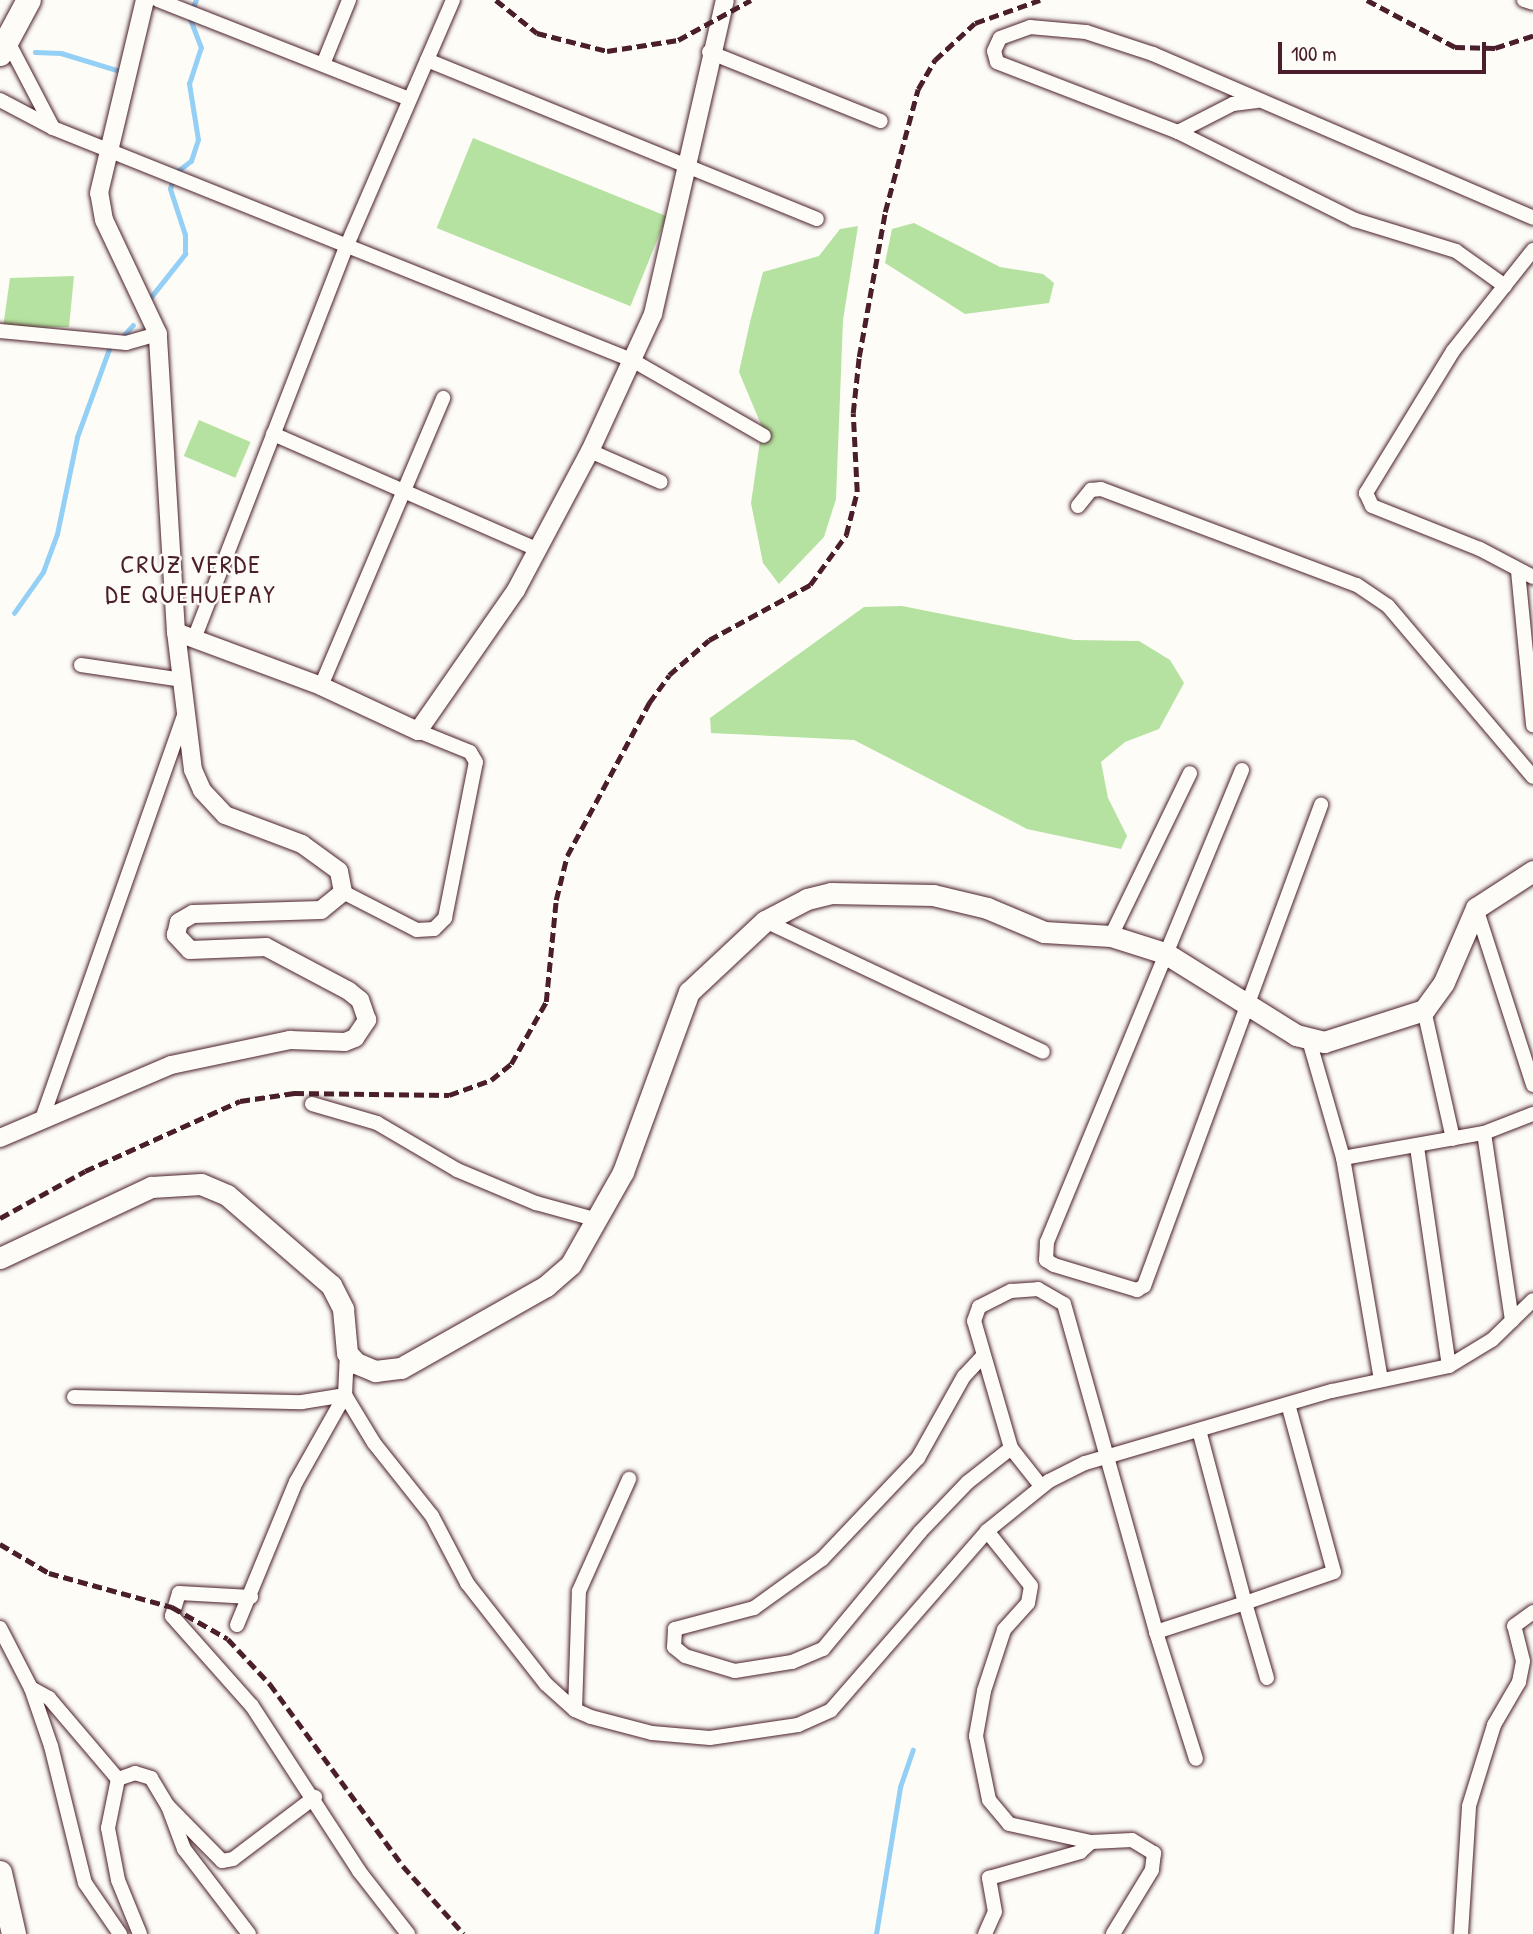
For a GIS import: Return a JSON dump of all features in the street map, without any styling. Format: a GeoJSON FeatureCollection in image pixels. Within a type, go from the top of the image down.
{"type":"FeatureCollection","features":[{"type":"Feature","properties":{"kind":"highway"},"geometry":{"type":"LineString","coordinates":[[3,42],[29,0]]}},
{"type":"Feature","properties":{"kind":"highway"},"geometry":{"type":"LineString","coordinates":[[0,1873],[14,1934]]}},
{"type":"Feature","properties":{"kind":"main road"},"geometry":{"type":"LineString","coordinates":[[0,1258],[150,1187],[201,1184],[227,1195],[331,1285],[342,1309],[347,1353],[374,1371],[415,1362],[546,1286],[571,1264],[624,1172],[689,992],[765,921],[831,893],[933,895],[988,908],[1044,932],[1111,936],[1164,953],[1309,1040],[1324,1042],[1424,1010],[1444,982],[1476,908],[1533,871]]}},
{"type":"Feature","properties":{"kind":"street"},"geometry":{"type":"LineString","coordinates":[[145,0],[108,149],[100,206],[158,334],[185,636],[183,680],[193,770],[212,803],[251,827],[302,844],[339,872],[343,892]]}},
{"type":"Feature","properties":{"kind":"street"},"geometry":{"type":"LineString","coordinates":[[158,0],[324,62],[409,99]]}},
{"type":"Feature","properties":{"kind":"street"},"geometry":{"type":"LineString","coordinates":[[324,62],[349,0]]}},
{"type":"Feature","properties":{"kind":"street"},"geometry":{"type":"LineString","coordinates":[[185,636],[273,434],[347,245],[453,0]]}},
{"type":"Feature","properties":{"kind":"street"},"geometry":{"type":"LineString","coordinates":[[418,731],[490,633],[590,451],[653,314],[689,167],[709,51],[725,0]]}},
{"type":"Feature","properties":{"kind":"street"},"geometry":{"type":"LineString","coordinates":[[1524,0],[1533,3]]}},
{"type":"Feature","properties":{"kind":"street"},"geometry":{"type":"LineString","coordinates":[[1505,286],[1456,251],[1355,220],[1178,132],[997,62],[994,51],[1000,38],[1030,27],[1086,32],[1260,100],[1533,218]]}},
{"type":"Feature","properties":{"kind":"street"},"geometry":{"type":"LineString","coordinates":[[3,42],[53,128]]}},
{"type":"Feature","properties":{"kind":"street"},"geometry":{"type":"LineString","coordinates":[[709,51],[881,121]]}},
{"type":"Feature","properties":{"kind":"street"},"geometry":{"type":"LineString","coordinates":[[427,60],[817,219]]}},
{"type":"Feature","properties":{"kind":"street"},"geometry":{"type":"LineString","coordinates":[[0,100],[53,128],[632,360],[764,436]]}},
{"type":"Feature","properties":{"kind":"street"},"geometry":{"type":"LineString","coordinates":[[1178,132],[1233,104],[1260,100]]}},
{"type":"Feature","properties":{"kind":"street"},"geometry":{"type":"LineString","coordinates":[[1533,250],[1453,352],[1366,493],[1372,506],[1480,549],[1533,578]]}},
{"type":"Feature","properties":{"kind":"street"},"geometry":{"type":"LineString","coordinates":[[0,331],[126,343],[158,334]]}},
{"type":"Feature","properties":{"kind":"street"},"geometry":{"type":"LineString","coordinates":[[321,686],[443,398]]}},
{"type":"Feature","properties":{"kind":"street"},"geometry":{"type":"LineString","coordinates":[[273,434],[536,550]]}},
{"type":"Feature","properties":{"kind":"street"},"geometry":{"type":"LineString","coordinates":[[590,451],[661,482]]}},
{"type":"Feature","properties":{"kind":"street"},"geometry":{"type":"LineString","coordinates":[[1078,506],[1091,490],[1101,489],[1357,585],[1388,606],[1533,777]]}},
{"type":"Feature","properties":{"kind":"street"},"geometry":{"type":"LineString","coordinates":[[1518,571],[1533,722]]}},
{"type":"Feature","properties":{"kind":"street"},"geometry":{"type":"LineString","coordinates":[[185,636],[321,686],[470,752],[476,762],[445,918],[434,929],[417,930],[343,892]]}},
{"type":"Feature","properties":{"kind":"street"},"geometry":{"type":"LineString","coordinates":[[81,666],[183,680]]}},
{"type":"Feature","properties":{"kind":"street"},"geometry":{"type":"LineString","coordinates":[[43,1116],[186,709]]}},
{"type":"Feature","properties":{"kind":"street"},"geometry":{"type":"LineString","coordinates":[[1242,770],[1164,953],[1047,1242],[1046,1260],[1054,1265],[1137,1290],[1144,1286],[1246,1002],[1321,805]]}},
{"type":"Feature","properties":{"kind":"street"},"geometry":{"type":"LineString","coordinates":[[1111,936],[1190,773]]}},
{"type":"Feature","properties":{"kind":"street"},"geometry":{"type":"LineString","coordinates":[[0,1138],[43,1116],[171,1065],[228,1050],[290,1040],[355,1038],[367,1020],[360,1000],[349,991],[266,947],[190,950],[176,935],[179,922],[193,914],[321,910],[343,892]]}},
{"type":"Feature","properties":{"kind":"street"},"geometry":{"type":"LineString","coordinates":[[1476,908],[1533,1085]]}},
{"type":"Feature","properties":{"kind":"street"},"geometry":{"type":"LineString","coordinates":[[765,921],[1043,1052]]}},
{"type":"Feature","properties":{"kind":"street"},"geometry":{"type":"LineString","coordinates":[[1424,1010],[1453,1139]]}},
{"type":"Feature","properties":{"kind":"street"},"geometry":{"type":"LineString","coordinates":[[1309,1040],[1343,1158],[1381,1380]]}},
{"type":"Feature","properties":{"kind":"street"},"geometry":{"type":"LineString","coordinates":[[312,1104],[377,1123],[457,1170],[536,1203],[598,1220]]}},
{"type":"Feature","properties":{"kind":"street"},"geometry":{"type":"LineString","coordinates":[[1343,1158],[1484,1133],[1533,1114]]}},
{"type":"Feature","properties":{"kind":"street"},"geometry":{"type":"LineString","coordinates":[[1484,1133],[1511,1321]]}},
{"type":"Feature","properties":{"kind":"street"},"geometry":{"type":"LineString","coordinates":[[1417,1147],[1449,1366]]}},
{"type":"Feature","properties":{"kind":"street"},"geometry":{"type":"LineString","coordinates":[[1041,1486],[1012,1448],[982,1357],[974,1321],[979,1307],[1011,1291],[1038,1289],[1065,1304],[1156,1632],[1196,1759]]}},
{"type":"Feature","properties":{"kind":"street"},"geometry":{"type":"LineString","coordinates":[[345,1395],[374,1443],[432,1516],[467,1583],[546,1684],[575,1710],[626,1727],[694,1738],[817,1718],[853,1689],[987,1531],[1041,1486],[1107,1456],[1200,1434],[1381,1380],[1449,1366],[1511,1321],[1533,1300]]}},
{"type":"Feature","properties":{"kind":"street"},"geometry":{"type":"LineString","coordinates":[[237,1625],[251,1597],[296,1482],[345,1395],[347,1353]]}},
{"type":"Feature","properties":{"kind":"street"},"geometry":{"type":"LineString","coordinates":[[982,1357],[964,1376],[918,1458],[822,1559],[754,1608],[675,1629],[674,1647],[685,1656],[735,1671],[792,1662],[823,1649],[920,1532],[968,1482],[1012,1448]]}},
{"type":"Feature","properties":{"kind":"street"},"geometry":{"type":"LineString","coordinates":[[74,1397],[302,1402],[345,1395]]}},
{"type":"Feature","properties":{"kind":"street"},"geometry":{"type":"LineString","coordinates":[[1156,1632],[1334,1576],[1289,1407]]}},
{"type":"Feature","properties":{"kind":"street"},"geometry":{"type":"LineString","coordinates":[[1200,1434],[1267,1678]]}},
{"type":"Feature","properties":{"kind":"street"},"geometry":{"type":"LineString","coordinates":[[575,1710],[579,1591],[629,1479]]}},
{"type":"Feature","properties":{"kind":"street"},"geometry":{"type":"LineString","coordinates":[[987,1531],[1031,1586],[1028,1604],[1004,1630],[984,1691],[976,1735],[989,1800],[1009,1824],[1091,1842],[1132,1840],[1156,1858],[1113,1934]]}},
{"type":"Feature","properties":{"kind":"street"},"geometry":{"type":"LineString","coordinates":[[251,1597],[179,1593],[172,1616],[251,1706],[315,1797],[359,1871],[408,1934]]}},
{"type":"Feature","properties":{"kind":"street"},"geometry":{"type":"LineString","coordinates":[[1461,1934],[1469,1806],[1494,1725],[1519,1682],[1523,1661],[1514,1626],[1533,1612]]}},
{"type":"Feature","properties":{"kind":"street"},"geometry":{"type":"LineString","coordinates":[[0,1628],[31,1688],[85,1883],[120,1934]]}},
{"type":"Feature","properties":{"kind":"street"},"geometry":{"type":"LineString","coordinates":[[31,1688],[49,1698],[118,1779]]}},
{"type":"Feature","properties":{"kind":"street"},"geometry":{"type":"LineString","coordinates":[[118,1779],[147,1776],[168,1806],[217,1859],[228,1861],[315,1797]]}},
{"type":"Feature","properties":{"kind":"street"},"geometry":{"type":"LineString","coordinates":[[118,1779],[108,1828],[118,1880],[141,1934]]}},
{"type":"Feature","properties":{"kind":"street"},"geometry":{"type":"LineString","coordinates":[[168,1806],[184,1849],[249,1934]]}},
{"type":"Feature","properties":{"kind":"street"},"geometry":{"type":"LineString","coordinates":[[985,1934],[995,1912],[989,1878],[1080,1852],[1091,1842]]}},
{"type":"Feature","properties":{"kind":"green space"},"geometry":{"type":"Polygon","coordinates":[[[473,138],[667,216],[630,306],[437,228],[473,138]]]}},
{"type":"Feature","properties":{"kind":"green space"},"geometry":{"type":"Polygon","coordinates":[[[914,223],[1000,267],[1043,274],[1054,283],[1049,303],[965,314],[885,263],[892,229],[914,223]]]}},
{"type":"Feature","properties":{"kind":"green space"},"geometry":{"type":"Polygon","coordinates":[[[858,226],[843,320],[836,499],[824,537],[779,584],[763,563],[751,503],[762,427],[739,372],[750,322],[763,272],[819,256],[840,229],[858,226]]]}},
{"type":"Feature","properties":{"kind":"green space"},"geometry":{"type":"Polygon","coordinates":[[[74,276],[69,327],[3,328],[10,278],[74,276]]]}},
{"type":"Feature","properties":{"kind":"green space"},"geometry":{"type":"Polygon","coordinates":[[[199,420],[251,442],[235,478],[184,456],[199,420]]]}},
{"type":"Feature","properties":{"kind":"green space"},"geometry":{"type":"Polygon","coordinates":[[[902,606],[1074,640],[1139,641],[1170,660],[1184,683],[1159,729],[1125,742],[1101,762],[1108,798],[1127,836],[1121,849],[1027,829],[854,740],[711,733],[710,718],[864,607],[902,606]]]}},
{"type":"Feature","properties":{"kind":"waterway"},"geometry":{"type":"LineString","coordinates":[[151,297],[185,254],[185,235],[170,189],[175,173],[191,161],[198,140],[189,84],[201,48],[189,17],[196,0]]}},
{"type":"Feature","properties":{"kind":"waterway"},"geometry":{"type":"LineString","coordinates":[[35,52],[61,53],[117,70]]}},
{"type":"Feature","properties":{"kind":"waterway"},"geometry":{"type":"LineString","coordinates":[[124,335],[133,325]]}},
{"type":"Feature","properties":{"kind":"waterway"},"geometry":{"type":"LineString","coordinates":[[14,613],[43,572],[57,534],[77,437],[109,349]]}},
{"type":"Feature","properties":{"kind":"waterway"},"geometry":{"type":"LineString","coordinates":[[876,1934],[900,1787],[913,1750]]}},
{"type":"Feature","properties":{"kind":"railway"},"geometry":{"type":"LineString","coordinates":[[496,0],[537,33],[607,51],[678,40],[751,0]]}},
{"type":"Feature","properties":{"kind":"railway"},"geometry":{"type":"LineString","coordinates":[[0,1218],[85,1171],[240,1101],[294,1093],[449,1095],[491,1080],[511,1064],[546,1002],[556,900],[567,856],[649,703],[669,675],[709,640],[810,585],[846,535],[857,492],[853,413],[859,357],[885,212],[918,89],[935,60],[975,23],[1040,0]]}},
{"type":"Feature","properties":{"kind":"railway"},"geometry":{"type":"LineString","coordinates":[[1367,0],[1455,47],[1495,48],[1533,36]]}},
{"type":"Feature","properties":{"kind":"railway"},"geometry":{"type":"LineString","coordinates":[[0,1544],[49,1573],[172,1607],[228,1639],[270,1684],[403,1866],[464,1934]]}},
{"type":"Feature","properties":{"kind":"district","name":"CRUZ VERDE DE QUEHUEPAY"},"geometry":{"type":"Point","coordinates":[191,579]}}]}
